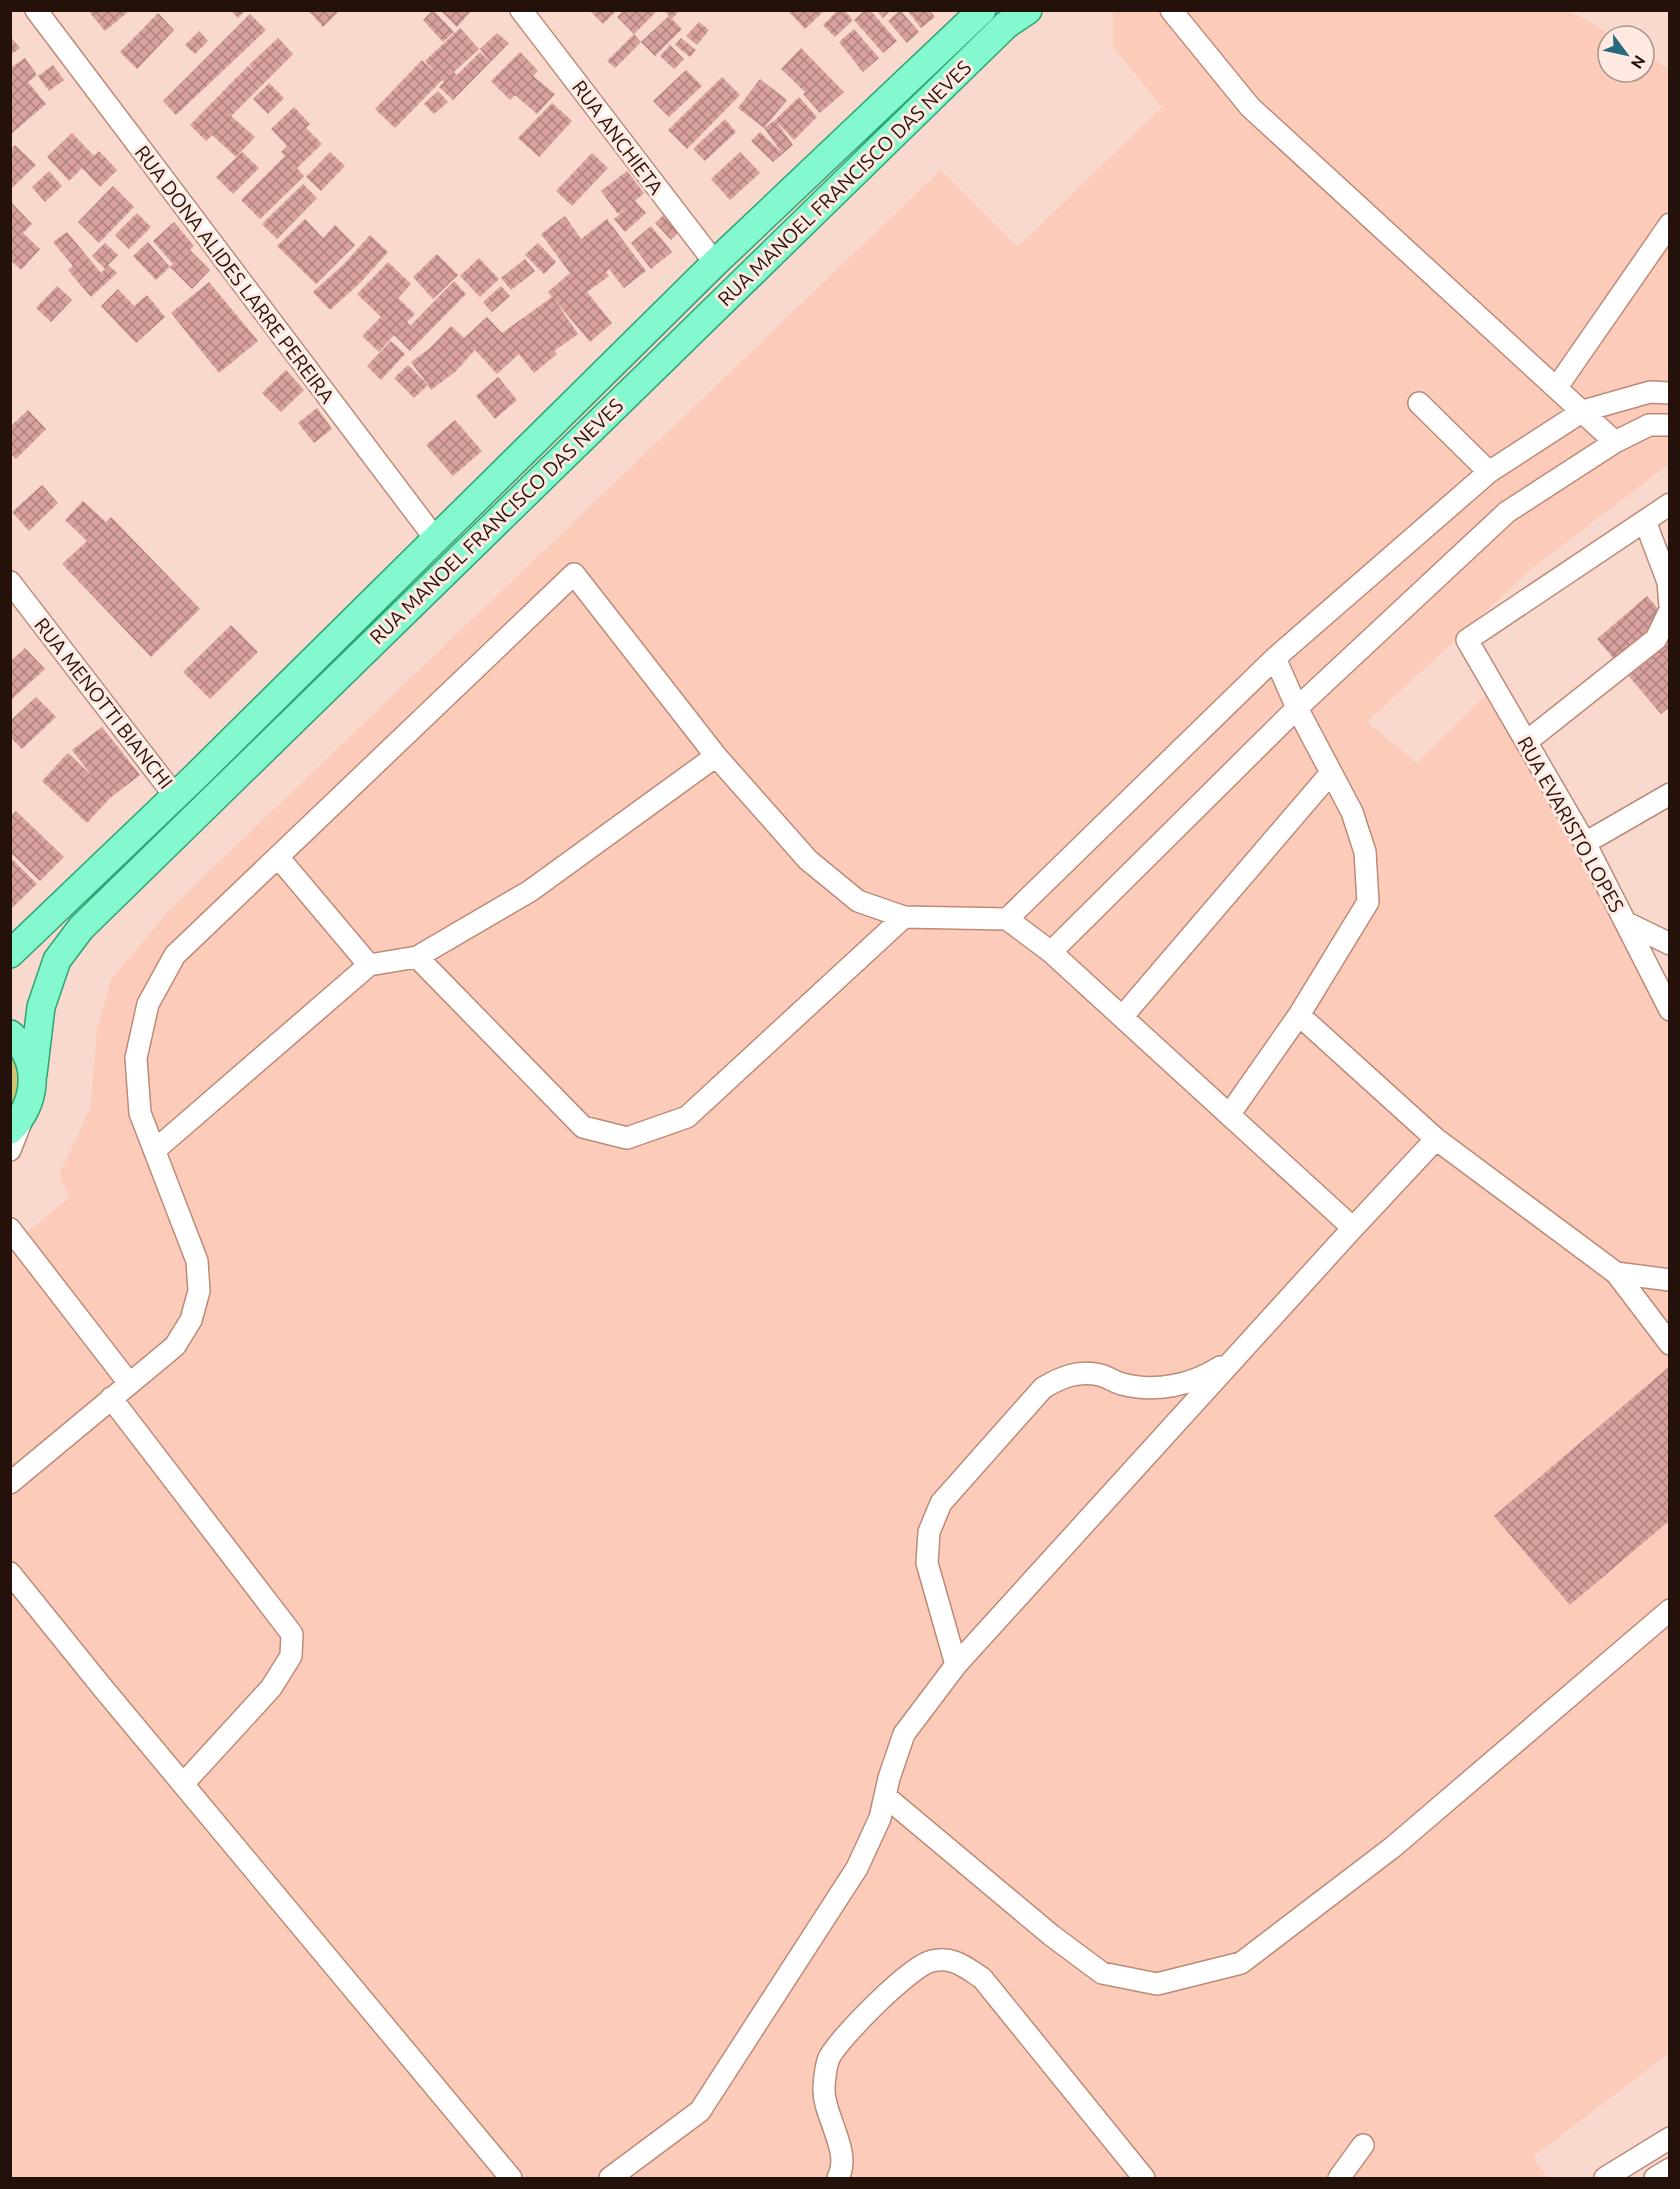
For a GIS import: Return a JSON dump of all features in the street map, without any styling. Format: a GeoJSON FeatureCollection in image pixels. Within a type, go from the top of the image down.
{"type":"FeatureCollection","features":[{"type":"Feature","properties":{"kind":"main road","name":"RUA MANOEL FRANCISCO DAS NEVES"},"geometry":{"type":"LineString","coordinates":[[10,954],[175,796],[434,537],[715,263],[982,10]]}},
{"type":"Feature","properties":{"kind":"main road","name":"RUA MANOEL FRANCISCO DAS NEVES"},"geometry":{"type":"LineString","coordinates":[[18,1121],[32,1094],[41,1007],[57,960],[81,928],[1006,25],[1028,10]]}},
{"type":"Feature","properties":{"kind":"main road"},"geometry":{"type":"LineString","coordinates":[[10,1034],[27,1055],[33,1074]]}},
{"type":"Feature","properties":{"kind":"street","name":"RUA DONA ALIDES LARRE PEREIRA"},"geometry":{"type":"LineString","coordinates":[[36,10],[434,537]]}},
{"type":"Feature","properties":{"kind":"street","name":"RUA ANCHIETA"},"geometry":{"type":"LineString","coordinates":[[522,10],[715,263]]}},
{"type":"Feature","properties":{"kind":"street"},"geometry":{"type":"LineString","coordinates":[[1172,10],[1250,106],[1615,442]]}},
{"type":"Feature","properties":{"kind":"street"},"geometry":{"type":"LineString","coordinates":[[1557,387],[1670,224]]}},
{"type":"Feature","properties":{"kind":"street"},"geometry":{"type":"LineString","coordinates":[[1007,919],[1275,658],[1489,472],[1583,411],[1650,392],[1670,393]]}},
{"type":"Feature","properties":{"kind":"street"},"geometry":{"type":"LineString","coordinates":[[1419,404],[1489,472]]}},
{"type":"Feature","properties":{"kind":"street"},"geometry":{"type":"LineString","coordinates":[[1051,952],[1297,708],[1507,512],[1615,442],[1649,424],[1670,425]]}},
{"type":"Feature","properties":{"kind":"street"},"geometry":{"type":"LineString","coordinates":[[1526,742],[1656,639],[1670,608],[1668,582],[1645,520],[1670,504]]}},
{"type":"Feature","properties":{"kind":"street","name":"RUA EVARISTO LOPES"},"geometry":{"type":"LineString","coordinates":[[1645,520],[1467,640],[1585,843],[1670,1010]]}},
{"type":"Feature","properties":{"kind":"street"},"geometry":{"type":"LineString","coordinates":[[10,1483],[175,1346],[191,1320],[199,1291],[197,1260],[140,1113],[136,1058],[148,1004],[175,955],[574,574],[716,756],[808,860],[858,901],[904,917],[1007,919],[1051,952],[1353,1228]]}},
{"type":"Feature","properties":{"kind":"street","name":"RUA MENOTTI BIANCHI"},"geometry":{"type":"LineString","coordinates":[[10,582],[175,796]]}},
{"type":"Feature","properties":{"kind":"street"},"geometry":{"type":"LineString","coordinates":[[1229,1115],[1299,1015],[1368,902],[1365,852],[1352,812],[1297,708],[1275,658]]}},
{"type":"Feature","properties":{"kind":"street"},"geometry":{"type":"LineString","coordinates":[[155,1150],[369,965],[417,957],[530,891],[716,756]]}},
{"type":"Feature","properties":{"kind":"street"},"geometry":{"type":"LineString","coordinates":[[1122,1017],[1330,774]]}},
{"type":"Feature","properties":{"kind":"street"},"geometry":{"type":"LineString","coordinates":[[1585,843],[1670,794]]}},
{"type":"Feature","properties":{"kind":"street"},"geometry":{"type":"LineString","coordinates":[[278,857],[369,965]]}},
{"type":"Feature","properties":{"kind":"street"},"geometry":{"type":"LineString","coordinates":[[417,957],[583,1127],[627,1138],[687,1117],[904,917]]}},
{"type":"Feature","properties":{"kind":"street"},"geometry":{"type":"LineString","coordinates":[[1625,922],[1670,944]]}},
{"type":"Feature","properties":{"kind":"street"},"geometry":{"type":"LineString","coordinates":[[1299,1015],[1436,1139],[1616,1273],[1670,1344]]}},
{"type":"Feature","properties":{"kind":"street"},"geometry":{"type":"LineString","coordinates":[[10,1150],[18,1121]]}},
{"type":"Feature","properties":{"kind":"street"},"geometry":{"type":"LineString","coordinates":[[610,2178],[700,2112],[857,1868],[880,1818],[904,1734],[956,1665],[1436,1139]]}},
{"type":"Feature","properties":{"kind":"street"},"geometry":{"type":"LineString","coordinates":[[10,1229],[129,1383]]}},
{"type":"Feature","properties":{"kind":"street"},"geometry":{"type":"LineString","coordinates":[[1616,1273],[1670,1280]]}},
{"type":"Feature","properties":{"kind":"street"},"geometry":{"type":"LineString","coordinates":[[956,1665],[927,1563],[929,1532],[941,1503],[1043,1388],[1060,1378],[1081,1373],[1101,1375],[1122,1384],[1162,1388],[1201,1379],[1235,1358]]}},
{"type":"Feature","properties":{"kind":"street"},"geometry":{"type":"LineString","coordinates":[[111,1398],[292,1634],[291,1656],[271,1688],[183,1784]]}},
{"type":"Feature","properties":{"kind":"street"},"geometry":{"type":"LineString","coordinates":[[10,1573],[511,2178]]}},
{"type":"Feature","properties":{"kind":"street"},"geometry":{"type":"LineString","coordinates":[[885,1796],[1051,1935],[1102,1973],[1157,1984],[1241,1963],[1393,1847],[1670,1610]]}},
{"type":"Feature","properties":{"kind":"street"},"geometry":{"type":"LineString","coordinates":[[838,2178],[842,2171],[838,2145],[823,2090],[829,2058],[880,1998],[930,1960],[955,1960],[982,1978],[1144,2178]]}},
{"type":"Feature","properties":{"kind":"street"},"geometry":{"type":"LineString","coordinates":[[1605,2178],[1670,2138]]}},
{"type":"Feature","properties":{"kind":"street"},"geometry":{"type":"LineString","coordinates":[[1339,2178],[1363,2145]]}},
{"type":"Feature","properties":{"kind":"street"},"geometry":{"type":"LineString","coordinates":[[1655,2178],[1670,2169]]}},
{"type":"Feature","properties":{"kind":"shaded area"},"geometry":{"type":"Polygon","coordinates":[[[1113,11],[1570,11],[1596,26],[1596,84],[1656,84],[1656,61],[1669,69],[1669,464],[1531,569],[1367,722],[1417,763],[1493,688],[1669,1015],[1669,2053],[1533,2157],[1548,2178],[11,2178],[11,1245],[69,1198],[60,1173],[91,1106],[97,1030],[111,980],[171,908],[941,170],[1018,247],[1162,107],[1113,47],[1113,11]]]}},
{"type":"Feature","properties":{"kind":"green space"},"geometry":{"type":"Polygon","coordinates":[[[11,1049],[24,1078],[11,1117],[11,1049]]]}},
{"type":"Feature","properties":{"kind":"building"},"geometry":{"type":"Polygon","coordinates":[[[93,10],[130,10],[105,31],[90,13],[93,10]]]}},
{"type":"Feature","properties":{"kind":"building"},"geometry":{"type":"Polygon","coordinates":[[[230,10],[246,10],[238,18],[230,10]]]}},
{"type":"Feature","properties":{"kind":"building"},"geometry":{"type":"Polygon","coordinates":[[[308,10],[340,10],[323,27],[308,10]]]}},
{"type":"Feature","properties":{"kind":"building"},"geometry":{"type":"Polygon","coordinates":[[[433,10],[454,32],[443,42],[423,20],[433,10]]]}},
{"type":"Feature","properties":{"kind":"building"},"geometry":{"type":"Polygon","coordinates":[[[440,10],[472,10],[457,27],[440,10]]]}},
{"type":"Feature","properties":{"kind":"building"},"geometry":{"type":"Polygon","coordinates":[[[589,10],[617,10],[603,24],[589,10]]]}},
{"type":"Feature","properties":{"kind":"building"},"geometry":{"type":"Polygon","coordinates":[[[624,10],[658,10],[634,34],[617,17],[624,10]]]}},
{"type":"Feature","properties":{"kind":"building"},"geometry":{"type":"Polygon","coordinates":[[[664,10],[680,10],[672,19],[682,29],[655,56],[641,42],[669,16],[664,10]]]}},
{"type":"Feature","properties":{"kind":"building"},"geometry":{"type":"Polygon","coordinates":[[[792,10],[825,10],[805,29],[790,13],[792,10]]]}},
{"type":"Feature","properties":{"kind":"building"},"geometry":{"type":"Polygon","coordinates":[[[838,10],[844,10],[853,20],[835,37],[823,25],[838,10]]]}},
{"type":"Feature","properties":{"kind":"building"},"geometry":{"type":"Polygon","coordinates":[[[865,10],[870,10],[897,41],[883,53],[854,20],[865,10]]]}},
{"type":"Feature","properties":{"kind":"building"},"geometry":{"type":"Polygon","coordinates":[[[876,10],[891,10],[883,18],[876,10]]]}},
{"type":"Feature","properties":{"kind":"building"},"geometry":{"type":"Polygon","coordinates":[[[900,10],[919,32],[907,43],[888,21],[900,10]]]}},
{"type":"Feature","properties":{"kind":"building"},"geometry":{"type":"Polygon","coordinates":[[[907,10],[930,10],[935,17],[921,28],[907,10]]]}},
{"type":"Feature","properties":{"kind":"building"},"geometry":{"type":"Polygon","coordinates":[[[158,13],[174,30],[137,69],[120,52],[158,13]]]}},
{"type":"Feature","properties":{"kind":"building"},"geometry":{"type":"Polygon","coordinates":[[[250,14],[266,30],[176,115],[163,101],[250,14]]]}},
{"type":"Feature","properties":{"kind":"building"},"geometry":{"type":"Polygon","coordinates":[[[699,22],[709,30],[697,45],[686,36],[699,22]]]}},
{"type":"Feature","properties":{"kind":"building"},"geometry":{"type":"Polygon","coordinates":[[[460,28],[479,49],[454,72],[457,75],[480,52],[490,62],[480,49],[497,33],[509,43],[453,100],[439,87],[444,82],[442,80],[395,128],[375,109],[422,60],[437,75],[425,61],[460,28]]]}},
{"type":"Feature","properties":{"kind":"building"},"geometry":{"type":"Polygon","coordinates":[[[854,29],[879,58],[863,72],[839,42],[854,29]]]}},
{"type":"Feature","properties":{"kind":"building"},"geometry":{"type":"Polygon","coordinates":[[[199,31],[208,41],[195,54],[185,45],[199,31]]]}},
{"type":"Feature","properties":{"kind":"building"},"geometry":{"type":"Polygon","coordinates":[[[634,34],[641,42],[615,68],[607,61],[634,34]]]}},
{"type":"Feature","properties":{"kind":"building"},"geometry":{"type":"Polygon","coordinates":[[[10,36],[20,48],[10,55],[10,36]]]}},
{"type":"Feature","properties":{"kind":"building"},"geometry":{"type":"Polygon","coordinates":[[[278,38],[293,54],[231,116],[255,137],[236,157],[212,135],[206,141],[190,125],[248,66],[255,72],[249,65],[278,38]]]}},
{"type":"Feature","properties":{"kind":"building"},"geometry":{"type":"Polygon","coordinates":[[[681,38],[696,50],[690,57],[675,45],[681,38]]]}},
{"type":"Feature","properties":{"kind":"building"},"geometry":{"type":"Polygon","coordinates":[[[670,45],[684,59],[674,69],[660,56],[670,45]]]}},
{"type":"Feature","properties":{"kind":"building"},"geometry":{"type":"Polygon","coordinates":[[[801,48],[844,92],[820,113],[803,94],[805,92],[781,69],[801,48]]]}},
{"type":"Feature","properties":{"kind":"building"},"geometry":{"type":"Polygon","coordinates":[[[520,52],[538,71],[533,76],[555,94],[537,114],[515,95],[510,100],[491,81],[520,52]]]}},
{"type":"Feature","properties":{"kind":"building"},"geometry":{"type":"Polygon","coordinates":[[[25,58],[37,75],[28,82],[46,104],[10,135],[10,68],[25,58]]]}},
{"type":"Feature","properties":{"kind":"building"},"geometry":{"type":"Polygon","coordinates":[[[53,65],[64,80],[49,91],[38,76],[53,65]]]}},
{"type":"Feature","properties":{"kind":"building"},"geometry":{"type":"Polygon","coordinates":[[[686,70],[702,86],[669,117],[653,101],[686,70]]]}},
{"type":"Feature","properties":{"kind":"building"},"geometry":{"type":"Polygon","coordinates":[[[722,77],[740,95],[687,149],[668,130],[722,77]]]}},
{"type":"Feature","properties":{"kind":"building"},"geometry":{"type":"Polygon","coordinates":[[[760,79],[787,100],[764,128],[738,108],[760,79]]]}},
{"type":"Feature","properties":{"kind":"building"},"geometry":{"type":"Polygon","coordinates":[[[269,83],[284,98],[268,114],[253,99],[269,83]]]}},
{"type":"Feature","properties":{"kind":"building"},"geometry":{"type":"Polygon","coordinates":[[[438,91],[448,102],[434,114],[424,104],[438,91]]]}},
{"type":"Feature","properties":{"kind":"building"},"geometry":{"type":"Polygon","coordinates":[[[799,97],[817,117],[794,140],[775,120],[799,97]]]}},
{"type":"Feature","properties":{"kind":"building"},"geometry":{"type":"Polygon","coordinates":[[[552,103],[572,121],[539,157],[518,138],[552,103]]]}},
{"type":"Feature","properties":{"kind":"building"},"geometry":{"type":"Polygon","coordinates":[[[294,107],[310,124],[306,128],[322,144],[297,168],[304,176],[260,219],[241,200],[285,156],[281,152],[287,146],[271,129],[294,107]]]}},
{"type":"Feature","properties":{"kind":"building"},"geometry":{"type":"Polygon","coordinates":[[[725,119],[736,132],[705,161],[693,149],[725,119]]]}},
{"type":"Feature","properties":{"kind":"building"},"geometry":{"type":"Polygon","coordinates":[[[775,120],[793,145],[773,162],[751,141],[760,132],[782,153],[764,128],[775,120]]]}},
{"type":"Feature","properties":{"kind":"building"},"geometry":{"type":"Polygon","coordinates":[[[72,133],[94,156],[99,151],[117,170],[100,187],[82,168],[69,181],[47,157],[72,133]]]}},
{"type":"Feature","properties":{"kind":"building"},"geometry":{"type":"Polygon","coordinates":[[[15,145],[36,165],[10,190],[10,150],[15,145]]]}},
{"type":"Feature","properties":{"kind":"building"},"geometry":{"type":"Polygon","coordinates":[[[242,152],[259,168],[233,194],[216,177],[242,152]]]}},
{"type":"Feature","properties":{"kind":"building"},"geometry":{"type":"Polygon","coordinates":[[[330,152],[345,166],[321,191],[306,177],[330,152]]]}},
{"type":"Feature","properties":{"kind":"building"},"geometry":{"type":"Polygon","coordinates":[[[740,152],[760,173],[730,200],[711,179],[740,152]]]}},
{"type":"Feature","properties":{"kind":"building"},"geometry":{"type":"Polygon","coordinates":[[[592,153],[608,168],[572,206],[556,191],[592,153]]]}},
{"type":"Feature","properties":{"kind":"building"},"geometry":{"type":"Polygon","coordinates":[[[49,171],[62,186],[45,202],[32,187],[49,171]]]}},
{"type":"Feature","properties":{"kind":"building"},"geometry":{"type":"Polygon","coordinates":[[[627,171],[644,193],[635,201],[646,213],[625,232],[614,219],[629,206],[618,214],[601,191],[627,171]]]}},
{"type":"Feature","properties":{"kind":"building"},"geometry":{"type":"Polygon","coordinates":[[[303,184],[317,198],[277,239],[262,224],[303,184]]]}},
{"type":"Feature","properties":{"kind":"building"},"geometry":{"type":"Polygon","coordinates":[[[113,186],[134,207],[99,243],[78,222],[113,186]]]}},
{"type":"Feature","properties":{"kind":"building"},"geometry":{"type":"Polygon","coordinates":[[[10,201],[32,224],[23,233],[40,249],[21,270],[10,260],[10,201]]]}},
{"type":"Feature","properties":{"kind":"building"},"geometry":{"type":"Polygon","coordinates":[[[137,213],[151,227],[129,249],[115,235],[137,213]]]}},
{"type":"Feature","properties":{"kind":"building"},"geometry":{"type":"Polygon","coordinates":[[[665,214],[681,230],[671,240],[655,223],[665,214]]]}},
{"type":"Feature","properties":{"kind":"building"},"geometry":{"type":"Polygon","coordinates":[[[565,216],[581,239],[607,219],[646,271],[624,288],[609,269],[606,272],[609,276],[587,292],[612,323],[590,342],[554,299],[578,334],[554,351],[557,354],[534,373],[519,354],[497,374],[475,350],[455,372],[431,390],[411,362],[430,348],[451,326],[464,338],[487,317],[502,333],[552,297],[548,292],[570,273],[541,234],[565,216]]]}},
{"type":"Feature","properties":{"kind":"building"},"geometry":{"type":"Polygon","coordinates":[[[305,219],[323,238],[335,225],[355,245],[316,284],[277,246],[305,219]]]}},
{"type":"Feature","properties":{"kind":"building"},"geometry":{"type":"Polygon","coordinates":[[[174,222],[194,246],[190,250],[210,270],[192,289],[170,267],[173,264],[153,241],[174,222]]]}},
{"type":"Feature","properties":{"kind":"building"},"geometry":{"type":"Polygon","coordinates":[[[651,226],[672,252],[651,269],[631,243],[651,226]]]}},
{"type":"Feature","properties":{"kind":"building"},"geometry":{"type":"Polygon","coordinates":[[[67,232],[101,273],[105,269],[92,256],[105,243],[118,255],[108,265],[117,273],[91,297],[68,270],[73,266],[53,242],[67,232]]]}},
{"type":"Feature","properties":{"kind":"building"},"geometry":{"type":"Polygon","coordinates":[[[370,235],[388,252],[360,283],[330,310],[313,292],[344,264],[370,235]]]}},
{"type":"Feature","properties":{"kind":"building"},"geometry":{"type":"Polygon","coordinates":[[[148,242],[170,267],[156,280],[133,256],[148,242]]]}},
{"type":"Feature","properties":{"kind":"building"},"geometry":{"type":"Polygon","coordinates":[[[538,243],[556,262],[544,274],[525,255],[538,243]]]}},
{"type":"Feature","properties":{"kind":"building"},"geometry":{"type":"Polygon","coordinates":[[[437,254],[458,275],[433,299],[413,277],[437,254]]]}},
{"type":"Feature","properties":{"kind":"building"},"geometry":{"type":"Polygon","coordinates":[[[479,258],[499,279],[480,297],[460,276],[479,258]]]}},
{"type":"Feature","properties":{"kind":"building"},"geometry":{"type":"Polygon","coordinates":[[[525,259],[535,271],[511,290],[501,278],[525,259]]]}},
{"type":"Feature","properties":{"kind":"building"},"geometry":{"type":"Polygon","coordinates":[[[388,262],[411,284],[398,298],[415,314],[407,322],[416,331],[411,325],[454,281],[466,294],[410,351],[394,335],[379,352],[362,336],[381,317],[357,294],[388,262]]]}},
{"type":"Feature","properties":{"kind":"building"},"geometry":{"type":"Polygon","coordinates":[[[209,282],[258,341],[219,373],[171,313],[209,282]]]}},
{"type":"Feature","properties":{"kind":"building"},"geometry":{"type":"Polygon","coordinates":[[[57,286],[72,300],[51,322],[36,308],[57,286]]]}},
{"type":"Feature","properties":{"kind":"building"},"geometry":{"type":"Polygon","coordinates":[[[501,286],[510,296],[492,312],[483,302],[501,286]]]}},
{"type":"Feature","properties":{"kind":"building"},"geometry":{"type":"Polygon","coordinates":[[[118,289],[134,306],[147,295],[165,317],[136,343],[101,306],[118,289]]]}},
{"type":"Feature","properties":{"kind":"building"},"geometry":{"type":"Polygon","coordinates":[[[391,341],[405,354],[381,380],[367,366],[391,341]]]}},
{"type":"Feature","properties":{"kind":"building"},"geometry":{"type":"Polygon","coordinates":[[[408,365],[428,385],[414,398],[394,378],[408,365]]]}},
{"type":"Feature","properties":{"kind":"building"},"geometry":{"type":"Polygon","coordinates":[[[286,370],[304,390],[281,412],[262,393],[286,370]]]}},
{"type":"Feature","properties":{"kind":"building"},"geometry":{"type":"Polygon","coordinates":[[[498,377],[517,400],[495,419],[476,396],[498,377]]]}},
{"type":"Feature","properties":{"kind":"building"},"geometry":{"type":"Polygon","coordinates":[[[317,408],[332,429],[314,443],[298,423],[317,408]]]}},
{"type":"Feature","properties":{"kind":"building"},"geometry":{"type":"Polygon","coordinates":[[[28,410],[46,429],[16,459],[10,453],[10,427],[28,410]]]}},
{"type":"Feature","properties":{"kind":"building"},"geometry":{"type":"Polygon","coordinates":[[[455,420],[482,451],[453,476],[426,445],[455,420]]]}},
{"type":"Feature","properties":{"kind":"building"},"geometry":{"type":"Polygon","coordinates":[[[42,485],[58,503],[29,531],[12,512],[42,485]]]}},
{"type":"Feature","properties":{"kind":"building"},"geometry":{"type":"Polygon","coordinates":[[[83,501],[106,522],[111,517],[200,609],[151,657],[62,564],[87,541],[65,520],[83,501]]]}},
{"type":"Feature","properties":{"kind":"building"},"geometry":{"type":"Polygon","coordinates":[[[1647,596],[1670,623],[1670,707],[1661,714],[1597,639],[1647,596]]]}},
{"type":"Feature","properties":{"kind":"building"},"geometry":{"type":"Polygon","coordinates":[[[231,625],[258,652],[210,699],[183,672],[231,625]]]}},
{"type":"Feature","properties":{"kind":"building"},"geometry":{"type":"Polygon","coordinates":[[[25,648],[45,669],[12,699],[10,662],[25,648]]]}},
{"type":"Feature","properties":{"kind":"building"},"geometry":{"type":"Polygon","coordinates":[[[36,697],[56,717],[22,749],[10,737],[10,721],[36,697]]]}},
{"type":"Feature","properties":{"kind":"building"},"geometry":{"type":"Polygon","coordinates":[[[102,727],[140,775],[110,798],[87,823],[42,781],[68,753],[92,776],[72,750],[102,727]]]}},
{"type":"Feature","properties":{"kind":"building"},"geometry":{"type":"Polygon","coordinates":[[[16,811],[64,857],[40,881],[10,852],[10,817],[16,811]]]}},
{"type":"Feature","properties":{"kind":"building"},"geometry":{"type":"Polygon","coordinates":[[[10,857],[37,884],[10,910],[10,857]]]}},
{"type":"Feature","properties":{"kind":"building"},"geometry":{"type":"Polygon","coordinates":[[[1670,1366],[1670,1520],[1570,1605],[1494,1516],[1670,1366]]]}}]}
